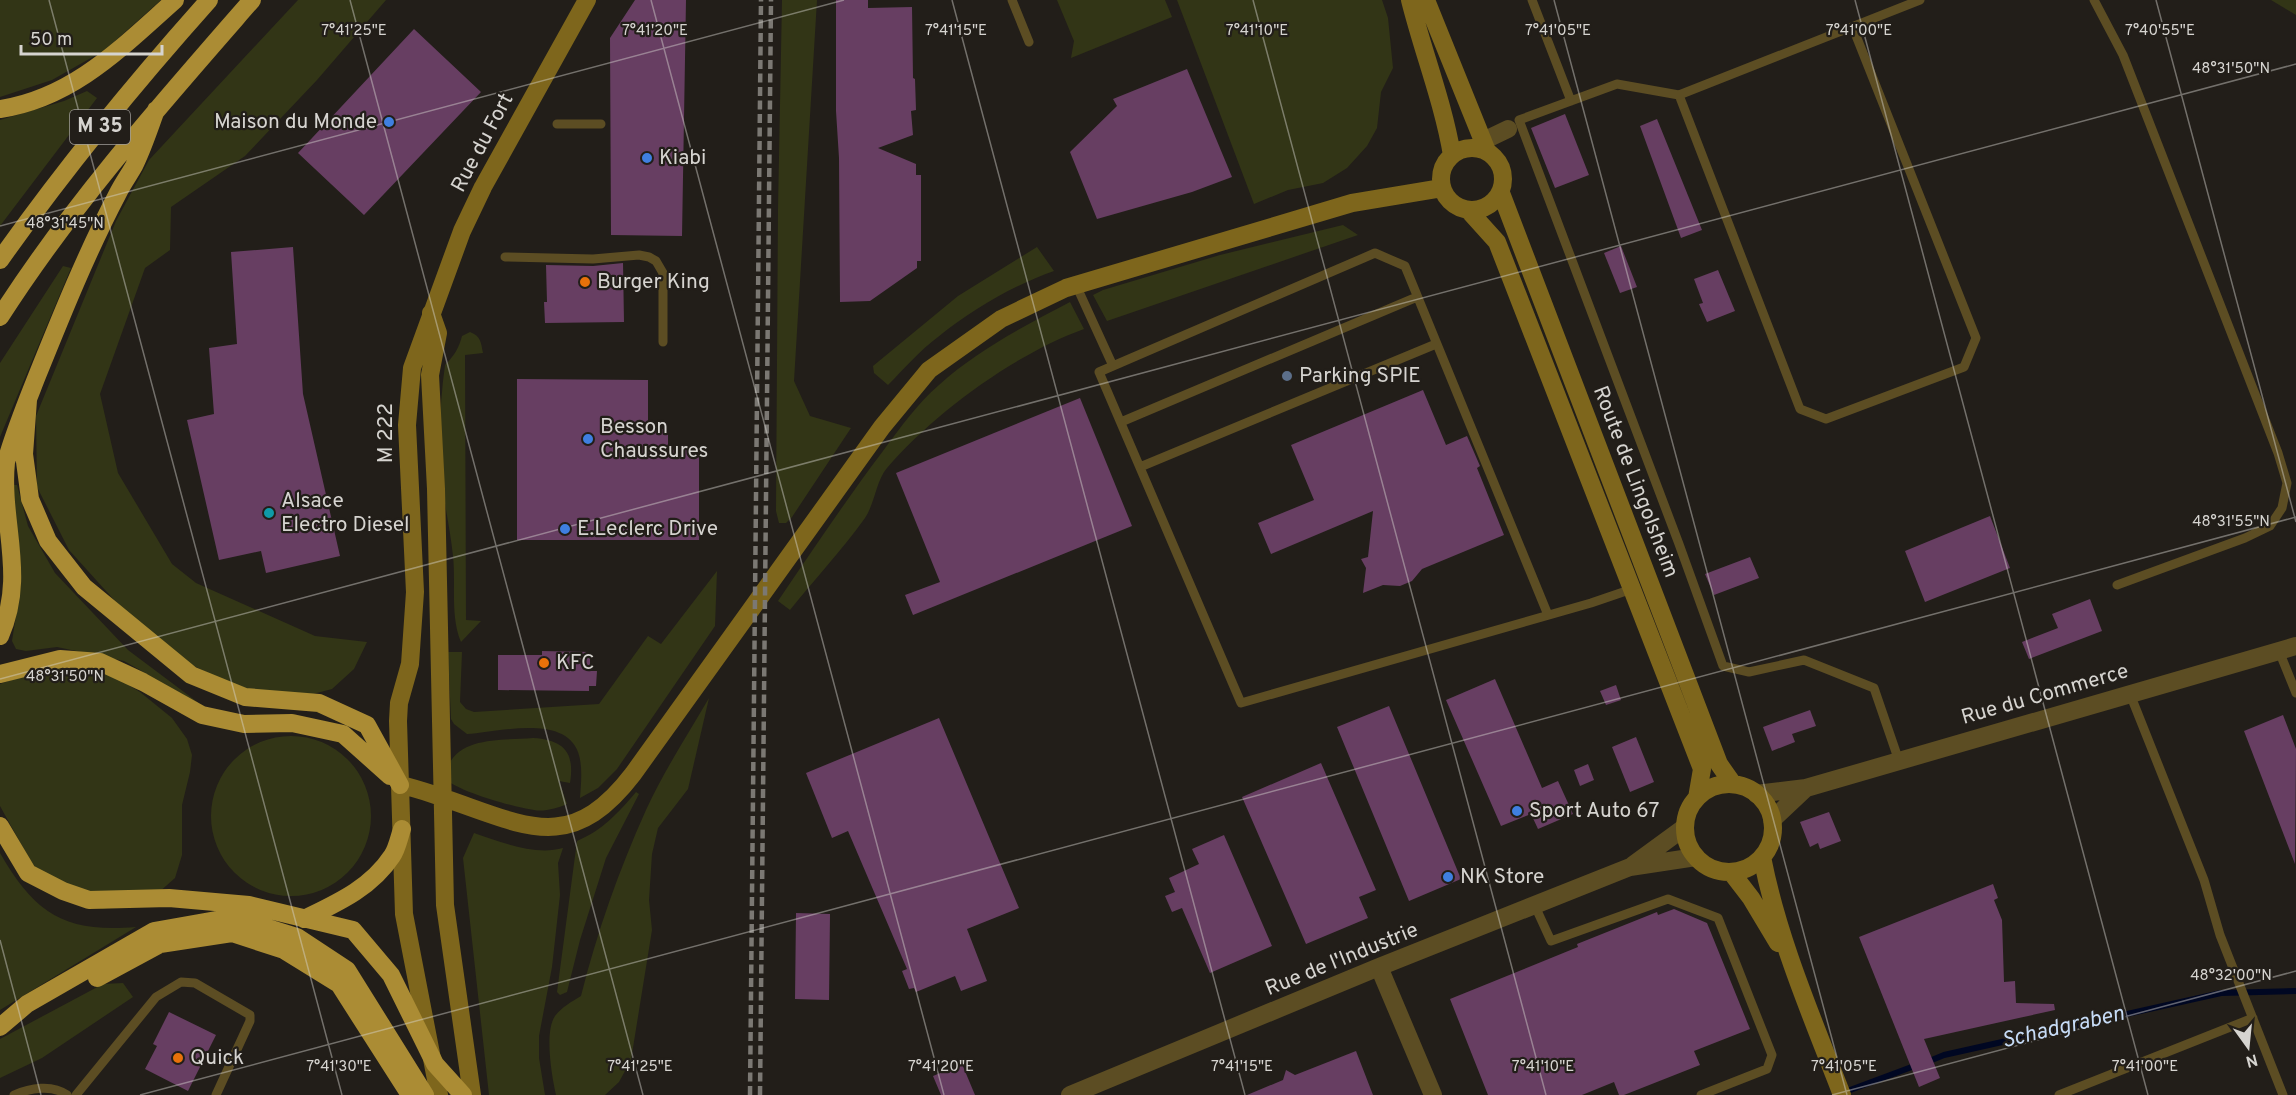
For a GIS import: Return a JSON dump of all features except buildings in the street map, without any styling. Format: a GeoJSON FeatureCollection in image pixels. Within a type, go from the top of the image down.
{"type":"FeatureCollection","features":[{"type":"Feature","properties":{"kind":"highway"},"geometry":{"type":"LineString","coordinates":[[0,109],[28,103],[58,92],[80,80],[105,63],[175,0]]}},
{"type":"Feature","properties":{"kind":"highway","name":"M 35"},"geometry":{"type":"LineString","coordinates":[[0,260],[52,186],[121,100],[209,0]]}},
{"type":"Feature","properties":{"kind":"highway","name":"M 35"},"geometry":{"type":"LineString","coordinates":[[0,317],[75,210],[156,110],[252,0]]}},
{"type":"Feature","properties":{"kind":"highway"},"geometry":{"type":"LineString","coordinates":[[0,636],[8,618],[12,584],[9,547],[1,507],[2,483],[7,460],[68,300],[118,193],[135,165],[156,110]]}},
{"type":"Feature","properties":{"kind":"highway"},"geometry":{"type":"LineString","coordinates":[[28,400],[24,454],[30,499],[48,541],[84,587],[190,675],[245,697],[319,703],[368,725],[400,785]]}},
{"type":"Feature","properties":{"kind":"highway"},"geometry":{"type":"LineString","coordinates":[[0,674],[60,659],[100,662],[143,682],[202,715],[244,724],[292,723],[343,734],[400,785]]}},
{"type":"Feature","properties":{"kind":"highway"},"geometry":{"type":"LineString","coordinates":[[0,826],[28,873],[63,891],[89,900],[169,898],[249,905],[353,930],[391,975],[435,1064],[463,1095]]}},
{"type":"Feature","properties":{"kind":"highway"},"geometry":{"type":"LineString","coordinates":[[304,919],[350,897],[376,874],[393,855],[402,830]]}},
{"type":"Feature","properties":{"kind":"highway"},"geometry":{"type":"LineString","coordinates":[[0,1028],[27,1005],[154,931],[233,917],[297,937],[347,969],[425,1095]]}},
{"type":"Feature","properties":{"kind":"highway"},"geometry":{"type":"LineString","coordinates":[[0,1028],[160,944],[232,933],[284,950],[339,984],[410,1095]]}},
{"type":"Feature","properties":{"kind":"main road","name":"Rue du Fort"},"geometry":{"type":"LineString","coordinates":[[431,313],[462,231],[479,196],[587,0]]}},
{"type":"Feature","properties":{"kind":"main road"},"geometry":{"type":"LineString","coordinates":[[1410,0],[1447,126],[1452,155]]}},
{"type":"Feature","properties":{"kind":"main road"},"geometry":{"type":"LineString","coordinates":[[1426,0],[1485,146],[1495,157],[1504,174],[1501,193],[1488,207],[1469,211],[1452,204],[1442,188],[1442,170],[1452,155],[1469,148],[1485,146]]}},
{"type":"Feature","properties":{"kind":"main road"},"geometry":{"type":"LineString","coordinates":[[400,785],[420,788],[525,826],[557,828],[576,824],[601,809],[621,790],[882,427],[929,370],[1001,319],[1076,285],[1352,203],[1442,188]]}},
{"type":"Feature","properties":{"kind":"main road","name":"Route de Lingolsheim"},"geometry":{"type":"LineString","coordinates":[[1501,193],[1719,764],[1733,784]]}},
{"type":"Feature","properties":{"kind":"main road","name":"Route de Lingolsheim"},"geometry":{"type":"LineString","coordinates":[[1469,211],[1497,242],[1702,769],[1697,798]]}},
{"type":"Feature","properties":{"kind":"main road","name":"M 222"},"geometry":{"type":"LineString","coordinates":[[431,313],[412,368],[409,385],[407,424],[415,592],[410,664],[399,703],[404,914],[435,1064],[439,1095]]}},
{"type":"Feature","properties":{"kind":"main road"},"geometry":{"type":"LineString","coordinates":[[431,313],[438,333],[430,375],[436,500],[445,905],[472,1095]]}},
{"type":"Feature","properties":{"kind":"main road"},"geometry":{"type":"LineString","coordinates":[[1733,784],[1746,787],[1756,794],[1769,810],[1772,820],[1773,833],[1762,857],[1754,864],[1731,872],[1718,871],[1706,866],[1695,857],[1689,848],[1685,828],[1686,817],[1697,798],[1707,790],[1720,785],[1733,784]]}},
{"type":"Feature","properties":{"kind":"main road"},"geometry":{"type":"LineString","coordinates":[[1762,857],[1769,890],[1793,969],[1840,1090]]}},
{"type":"Feature","properties":{"kind":"main road"},"geometry":{"type":"LineString","coordinates":[[1731,872],[1751,898],[1793,969]]}},
{"type":"Feature","properties":{"kind":"street"},"geometry":{"type":"LineString","coordinates":[[1485,146],[1513,124]]}},
{"type":"Feature","properties":{"kind":"street","name":"Rue du Commerce"},"geometry":{"type":"LineString","coordinates":[[1756,794],[1806,788],[2288,648]]}},
{"type":"Feature","properties":{"kind":"street","name":"Rue du Commerce"},"geometry":{"type":"LineString","coordinates":[[1772,820],[1806,788]]}},
{"type":"Feature","properties":{"kind":"street","name":"Rue de l'Industrie"},"geometry":{"type":"LineString","coordinates":[[1070,1095],[1630,867],[1685,828]]}},
{"type":"Feature","properties":{"kind":"street","name":"Rue de l'Industrie"},"geometry":{"type":"LineString","coordinates":[[1630,867],[1695,857]]}},
{"type":"Feature","properties":{"kind":"street"},"geometry":{"type":"LineString","coordinates":[[1379,968],[1432,1095]]}},
{"type":"Feature","properties":{"kind":"lane"},"geometry":{"type":"LineString","coordinates":[[1011,0],[1029,42]]}},
{"type":"Feature","properties":{"kind":"lane"},"geometry":{"type":"LineString","coordinates":[[1532,0],[1571,100]]}},
{"type":"Feature","properties":{"kind":"lane"},"geometry":{"type":"LineString","coordinates":[[1899,761],[1874,688],[1804,660],[1749,672],[1723,666],[1675,533],[1513,124],[1617,84],[1679,95],[1920,0]]}},
{"type":"Feature","properties":{"kind":"lane"},"geometry":{"type":"LineString","coordinates":[[2094,0],[2123,55],[2278,453],[2287,483],[2283,508],[2270,526],[2245,538],[2117,585]]}},
{"type":"Feature","properties":{"kind":"lane"},"geometry":{"type":"LineString","coordinates":[[1679,95],[1800,409],[1826,419],[1964,367],[1976,338],[1853,28]]}},
{"type":"Feature","properties":{"kind":"lane"},"geometry":{"type":"LineString","coordinates":[[557,124],[601,124]]}},
{"type":"Feature","properties":{"kind":"lane"},"geometry":{"type":"LineString","coordinates":[[1548,615],[1405,266],[1375,253],[1099,372],[1241,703],[1548,615],[1632,589]]}},
{"type":"Feature","properties":{"kind":"lane"},"geometry":{"type":"LineString","coordinates":[[506,257],[593,259],[639,255],[649,257],[661,267],[663,273],[663,342]]}},
{"type":"Feature","properties":{"kind":"lane"},"geometry":{"type":"LineString","coordinates":[[1076,285],[1113,366]]}},
{"type":"Feature","properties":{"kind":"lane"},"geometry":{"type":"LineString","coordinates":[[1121,422],[1418,297]]}},
{"type":"Feature","properties":{"kind":"lane"},"geometry":{"type":"LineString","coordinates":[[1140,467],[1436,344]]}},
{"type":"Feature","properties":{"kind":"lane"},"geometry":{"type":"LineString","coordinates":[[2288,648],[2296,693]]}},
{"type":"Feature","properties":{"kind":"lane"},"geometry":{"type":"LineString","coordinates":[[2130,694],[2204,880],[2220,935],[2283,1095]]}},
{"type":"Feature","properties":{"kind":"lane"},"geometry":{"type":"LineString","coordinates":[[1535,906],[1551,941],[1668,899],[1718,918],[1772,1055],[1767,1069],[1701,1095]]}},
{"type":"Feature","properties":{"kind":"lane"},"geometry":{"type":"LineString","coordinates":[[76,1095],[156,997],[181,982],[195,983],[250,1015],[250,1021],[216,1095]]}},
{"type":"Feature","properties":{"kind":"lane"},"geometry":{"type":"LineString","coordinates":[[2059,1095],[2253,1018]]}},
{"type":"Feature","properties":{"kind":"lane"},"geometry":{"type":"LineString","coordinates":[[14,1095],[28,1089],[59,1089],[67,1095]]}},
{"type":"Feature","properties":{"kind":"green space"},"geometry":{"type":"Polygon","coordinates":[[[0,0],[161,0],[105,50],[52,80],[0,97],[0,0]]]}},
{"type":"Feature","properties":{"kind":"green space"},"geometry":{"type":"Polygon","coordinates":[[[298,0],[386,0],[317,80],[245,156],[171,207],[170,250],[145,268],[100,394],[118,473],[172,564],[196,583],[315,636],[367,642],[354,669],[332,689],[313,694],[244,689],[188,663],[134,622],[69,550],[37,487],[36,416],[116,221],[149,160],[298,0]]]}},
{"type":"Feature","properties":{"kind":"green space"},"geometry":{"type":"Polygon","coordinates":[[[782,0],[817,0],[794,381],[810,416],[851,428],[786,523],[779,523],[776,511],[782,0]]]}},
{"type":"Feature","properties":{"kind":"green space"},"geometry":{"type":"Polygon","coordinates":[[[1057,0],[1165,0],[1172,17],[1071,58],[1074,41],[1057,0]]]}},
{"type":"Feature","properties":{"kind":"green space"},"geometry":{"type":"Polygon","coordinates":[[[1177,0],[1382,0],[1388,18],[1393,68],[1381,92],[1377,128],[1367,146],[1347,168],[1323,183],[1288,190],[1254,204],[1177,0]]]}},
{"type":"Feature","properties":{"kind":"green space"},"geometry":{"type":"Polygon","coordinates":[[[2271,0],[2296,0],[2296,15],[2271,0]]]}},
{"type":"Feature","properties":{"kind":"green space"},"geometry":{"type":"Polygon","coordinates":[[[87,91],[97,98],[0,226],[0,120],[64,101],[87,91]]]}},
{"type":"Feature","properties":{"kind":"green space"},"geometry":{"type":"Polygon","coordinates":[[[1343,225],[1358,235],[1107,321],[1093,295],[1220,255],[1343,225]]]}},
{"type":"Feature","properties":{"kind":"green space"},"geometry":{"type":"Polygon","coordinates":[[[1037,247],[1054,271],[1008,291],[965,317],[925,348],[888,385],[874,373],[873,366],[958,296],[1037,247]]]}},
{"type":"Feature","properties":{"kind":"green space"},"geometry":{"type":"Polygon","coordinates":[[[63,266],[71,268],[0,437],[0,363],[63,266]]]}},
{"type":"Feature","properties":{"kind":"green space"},"geometry":{"type":"Polygon","coordinates":[[[1070,302],[1084,329],[1031,353],[1004,369],[928,426],[883,473],[865,518],[790,610],[778,601],[856,488],[923,400],[953,373],[985,350],[1070,302]]]}},
{"type":"Feature","properties":{"kind":"green space"},"geometry":{"type":"Polygon","coordinates":[[[470,332],[478,338],[483,353],[465,355],[466,620],[481,621],[461,642],[456,622],[453,556],[442,481],[440,414],[445,365],[456,352],[462,336],[470,332]]]}},
{"type":"Feature","properties":{"kind":"green space"},"geometry":{"type":"Polygon","coordinates":[[[11,485],[17,485],[28,526],[55,573],[128,650],[200,704],[124,661],[57,647],[26,651],[16,649],[12,641],[20,590],[11,485]]]}},
{"type":"Feature","properties":{"kind":"green space"},"geometry":{"type":"Polygon","coordinates":[[[717,571],[715,626],[617,769],[598,788],[580,798],[580,757],[570,740],[559,733],[529,728],[467,734],[451,719],[448,652],[462,652],[460,702],[466,709],[474,712],[599,704],[648,636],[661,644],[717,571]]]}},
{"type":"Feature","properties":{"kind":"green space"},"geometry":{"type":"Polygon","coordinates":[[[79,666],[115,677],[140,692],[172,718],[187,739],[192,755],[182,805],[182,855],[175,878],[158,893],[129,904],[103,909],[82,904],[52,888],[31,862],[0,806],[0,684],[39,672],[79,666]]]}},
{"type":"Feature","properties":{"kind":"green space"},"geometry":{"type":"Polygon","coordinates":[[[709,698],[688,789],[658,828],[652,854],[649,900],[652,930],[631,1060],[619,1082],[605,1095],[556,1095],[549,1043],[552,1023],[561,1010],[581,996],[601,925],[636,833],[660,781],[709,698]]]}},
{"type":"Feature","properties":{"kind":"green space"},"geometry":{"type":"Polygon","coordinates":[[[291,736],[322,742],[347,760],[365,785],[371,816],[365,847],[347,872],[322,890],[291,896],[260,890],[235,872],[217,847],[211,816],[217,785],[235,760],[260,742],[291,736]]]}},
{"type":"Feature","properties":{"kind":"green space"},"geometry":{"type":"Polygon","coordinates":[[[533,738],[560,745],[569,756],[570,783],[559,781],[567,804],[546,810],[525,808],[474,794],[445,779],[449,765],[456,754],[466,747],[492,741],[533,738]]]}},
{"type":"Feature","properties":{"kind":"green space"},"geometry":{"type":"Polygon","coordinates":[[[636,792],[639,794],[606,858],[580,940],[567,992],[560,995],[557,992],[577,841],[602,826],[636,792]]]}},
{"type":"Feature","properties":{"kind":"green space"},"geometry":{"type":"Polygon","coordinates":[[[474,833],[530,849],[563,848],[558,863],[560,895],[552,967],[539,1036],[539,1058],[545,1095],[489,1095],[463,858],[474,833]]]}},
{"type":"Feature","properties":{"kind":"green space"},"geometry":{"type":"Polygon","coordinates":[[[0,853],[26,891],[54,915],[90,927],[136,927],[0,1010],[0,853]]]}},
{"type":"Feature","properties":{"kind":"green space"},"geometry":{"type":"Polygon","coordinates":[[[123,983],[133,997],[42,1058],[0,1078],[0,1039],[103,984],[123,983]]]}},
{"type":"Feature","properties":{"kind":"waterway","name":"Schadgraben"},"geometry":{"type":"LineString","coordinates":[[1927,1062],[1944,1055],[2221,993],[2296,991]]}},
{"type":"Feature","properties":{"kind":"waterway","name":"Schadgraben"},"geometry":{"type":"LineString","coordinates":[[1842,1093],[1917,1065]]}},
{"type":"Feature","properties":{"kind":"railway"},"geometry":{"type":"LineString","coordinates":[[750,1095],[761,0]]}},
{"type":"Feature","properties":{"kind":"railway"},"geometry":{"type":"LineString","coordinates":[[760,1095],[771,0]]}},
{"type":"Feature","properties":{"kind":"place","name":"Maison du Monde"},"geometry":{"type":"Point","coordinates":[389,122]}},
{"type":"Feature","properties":{"kind":"place","name":"Kiabi"},"geometry":{"type":"Point","coordinates":[647,158]}},
{"type":"Feature","properties":{"kind":"place","name":"Burger King"},"geometry":{"type":"Point","coordinates":[585,282]}},
{"type":"Feature","properties":{"kind":"place","name":"Parking SPIE"},"geometry":{"type":"Point","coordinates":[1287,376]}},
{"type":"Feature","properties":{"kind":"place","name":"Besson Chaussures"},"geometry":{"type":"Point","coordinates":[588,439]}},
{"type":"Feature","properties":{"kind":"place","name":"Alsace Electro Diesel"},"geometry":{"type":"Point","coordinates":[269,513]}},
{"type":"Feature","properties":{"kind":"place","name":"E.Leclerc Drive"},"geometry":{"type":"Point","coordinates":[565,529]}},
{"type":"Feature","properties":{"kind":"place","name":"KFC"},"geometry":{"type":"Point","coordinates":[544,663]}},
{"type":"Feature","properties":{"kind":"place","name":"Sport Auto 67"},"geometry":{"type":"Point","coordinates":[1517,811]}},
{"type":"Feature","properties":{"kind":"place","name":"NK Store"},"geometry":{"type":"Point","coordinates":[1448,877]}},
{"type":"Feature","properties":{"kind":"place","name":"Quick"},"geometry":{"type":"Point","coordinates":[178,1058]}}]}
